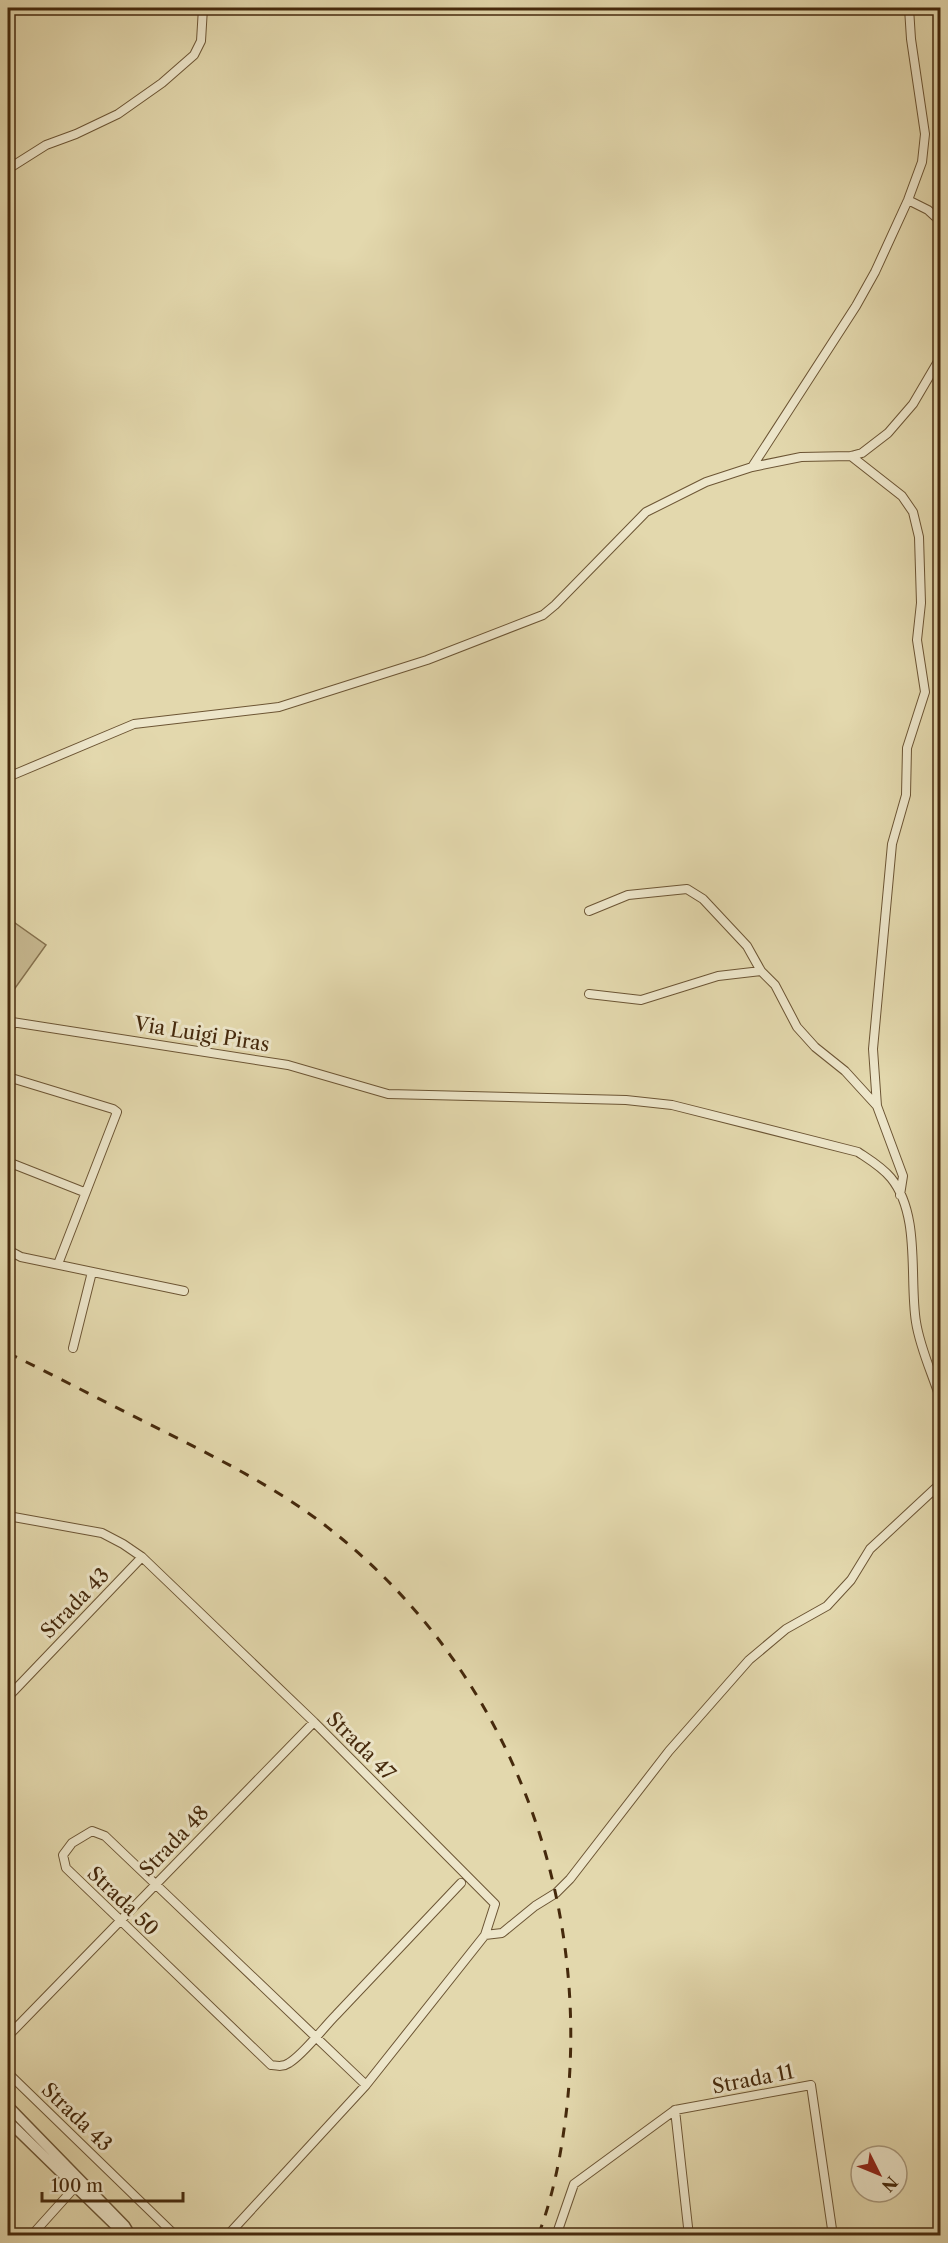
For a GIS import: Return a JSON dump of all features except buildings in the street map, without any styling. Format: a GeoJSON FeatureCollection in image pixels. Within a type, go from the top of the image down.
{"type":"FeatureCollection","features":[{"type":"Feature","properties":{"kind":"street"},"geometry":{"type":"LineString","coordinates":[[8,169],[46,145],[118,114],[162,83],[194,55],[201,41],[203,8]]}},
{"type":"Feature","properties":{"kind":"street"},"geometry":{"type":"LineString","coordinates":[[752,467],[856,306],[875,272],[908,200],[922,162],[925,134],[911,39],[909,8]]}},
{"type":"Feature","properties":{"kind":"street"},"geometry":{"type":"LineString","coordinates":[[908,200],[928,210],[940,220]]}},
{"type":"Feature","properties":{"kind":"street"},"geometry":{"type":"LineString","coordinates":[[8,777],[134,724],[279,707],[427,660],[543,615],[645,512],[706,482],[752,467],[801,457],[851,456],[862,453],[888,433],[913,404],[940,358]]}},
{"type":"Feature","properties":{"kind":"street"},"geometry":{"type":"LineString","coordinates":[[851,456],[902,496],[913,512],[920,537],[921,603],[916,640],[925,692],[907,748],[906,795],[892,844],[873,1048],[877,1106],[903,1176],[900,1195],[908,1218],[914,1256],[916,1322],[940,1398]]}},
{"type":"Feature","properties":{"kind":"street"},"geometry":{"type":"LineString","coordinates":[[589,911],[628,895],[687,889],[703,899],[747,946],[761,971],[775,984],[797,1027],[814,1047],[845,1071],[877,1106]]}},
{"type":"Feature","properties":{"kind":"street"},"geometry":{"type":"LineString","coordinates":[[589,993],[641,1000],[718,976],[761,971]]}},
{"type":"Feature","properties":{"kind":"street"},"geometry":{"type":"LineString","coordinates":[[8,1038],[10,1021]]}},
{"type":"Feature","properties":{"kind":"street","name":"Via Luigi Piras"},"geometry":{"type":"LineString","coordinates":[[10,1021],[269,1061],[388,1094],[626,1100],[672,1105],[858,1152],[878,1165],[892,1179],[900,1195]]}},
{"type":"Feature","properties":{"kind":"street"},"geometry":{"type":"LineString","coordinates":[[8,1077],[117,1112],[84,1192],[58,1264]]}},
{"type":"Feature","properties":{"kind":"street"},"geometry":{"type":"LineString","coordinates":[[8,1162],[84,1192]]}},
{"type":"Feature","properties":{"kind":"street"},"geometry":{"type":"LineString","coordinates":[[8,1250],[21,1257],[183,1291]]}},
{"type":"Feature","properties":{"kind":"street"},"geometry":{"type":"LineString","coordinates":[[73,1348],[92,1272]]}},
{"type":"Feature","properties":{"kind":"street"},"geometry":{"type":"LineString","coordinates":[[940,1467],[940,1472]]}},
{"type":"Feature","properties":{"kind":"street"},"geometry":{"type":"LineString","coordinates":[[485,1935],[502,1933],[570,1879],[669,1750],[749,1660],[786,1629],[827,1605],[851,1580],[870,1548],[940,1484]]}},
{"type":"Feature","properties":{"kind":"street","name":"Strada 47"},"geometry":{"type":"LineString","coordinates":[[8,1516],[102,1533],[142,1557],[314,1722],[495,1904],[485,1935],[366,2085]]}},
{"type":"Feature","properties":{"kind":"street","name":"Strada 43"},"geometry":{"type":"LineString","coordinates":[[8,1697],[142,1557]]}},
{"type":"Feature","properties":{"kind":"street","name":"Strada 48"},"geometry":{"type":"LineString","coordinates":[[8,2036],[314,1722]]}},
{"type":"Feature","properties":{"kind":"street","name":"Strada 50"},"geometry":{"type":"LineString","coordinates":[[366,2085],[315,2037],[155,1885],[105,1836],[92,1831],[72,1843],[63,1855],[66,1868],[119,1920],[271,2065],[282,2066],[290,2063],[315,2037],[461,1883]]}},
{"type":"Feature","properties":{"kind":"street","name":"Strada 43"},"geometry":{"type":"LineString","coordinates":[[8,2073],[176,2235]]}},
{"type":"Feature","properties":{"kind":"street"},"geometry":{"type":"LineString","coordinates":[[227,2235],[366,2085]]}},
{"type":"Feature","properties":{"kind":"street","name":"Strada 11"},"geometry":{"type":"LineString","coordinates":[[675,2110],[811,2085],[833,2235]]}},
{"type":"Feature","properties":{"kind":"street"},"geometry":{"type":"LineString","coordinates":[[8,2106],[125,2226],[131,2235]]}},
{"type":"Feature","properties":{"kind":"street"},"geometry":{"type":"LineString","coordinates":[[556,2235],[574,2184],[675,2110],[689,2235]]}},
{"type":"Feature","properties":{"kind":"street"},"geometry":{"type":"LineString","coordinates":[[8,2121],[126,2235]]}},
{"type":"Feature","properties":{"kind":"street"},"geometry":{"type":"LineString","coordinates":[[31,2235],[76,2186]]}},
{"type":"Feature","properties":{"kind":"shaded area"},"geometry":{"type":"Polygon","coordinates":[[[8,918],[46,945],[8,998],[8,918]]]}},
{"type":"Feature","properties":{"kind":"railway"},"geometry":{"type":"LineString","coordinates":[[8,1353],[262,1483],[318,1520],[382,1575],[437,1637],[483,1706],[520,1780],[547,1858],[564,1939],[571,2022],[567,2106],[557,2172],[538,2236]]}}]}
